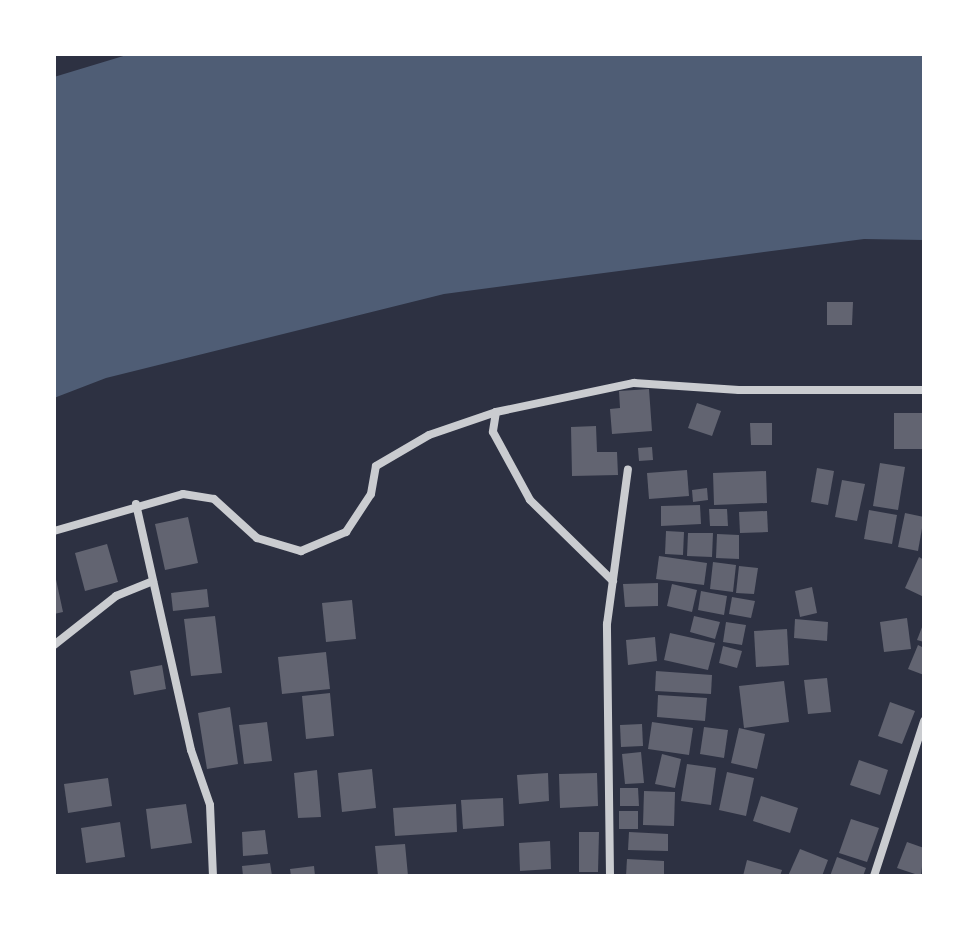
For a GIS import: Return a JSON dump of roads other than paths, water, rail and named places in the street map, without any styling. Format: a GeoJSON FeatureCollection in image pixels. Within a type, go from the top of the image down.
{"type":"FeatureCollection","features":[{"type":"Feature","properties":{"kind":"street"},"geometry":{"type":"LineString","coordinates":[[54,531],[136,504],[183,494],[214,499],[257,538],[277,548],[311,548],[346,532],[371,494],[376,466],[429,435],[496,412],[634,383],[739,390],[924,390]]}},
{"type":"Feature","properties":{"kind":"street"},"geometry":{"type":"LineString","coordinates":[[496,412],[493,432],[530,500],[613,581]]}},
{"type":"Feature","properties":{"kind":"street"},"geometry":{"type":"LineString","coordinates":[[610,876],[607,624],[628,469]]}},
{"type":"Feature","properties":{"kind":"street"},"geometry":{"type":"LineString","coordinates":[[136,504],[191,750],[210,805],[213,876]]}},
{"type":"Feature","properties":{"kind":"street"},"geometry":{"type":"LineString","coordinates":[[54,645],[116,596],[153,581]]}},
{"type":"Feature","properties":{"kind":"street"},"geometry":{"type":"LineString","coordinates":[[874,876],[924,721]]}},
{"type":"Feature","properties":{"kind":"water"},"geometry":{"type":"Polygon","coordinates":[[[130,54],[924,54],[924,240],[864,239],[444,294],[106,378],[54,398],[54,77],[130,54]]]}}]}
